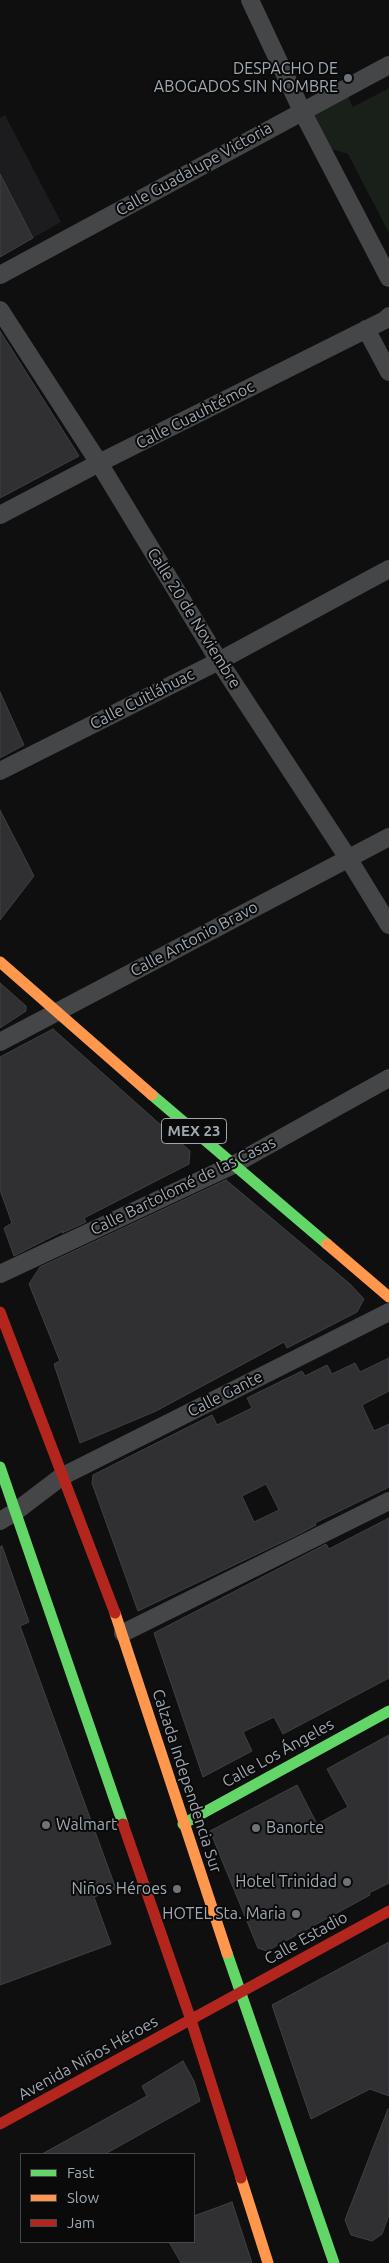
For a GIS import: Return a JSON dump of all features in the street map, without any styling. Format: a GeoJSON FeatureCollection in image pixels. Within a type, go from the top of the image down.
{"type":"FeatureCollection","features":[{"type":"Feature","properties":{"kind":"main road","name":"MEX 23"},"geometry":{"type":"LineString","coordinates":[[0,962],[233,1165],[389,1297]]}},
{"type":"Feature","properties":{"kind":"main road","name":"Calzada Independencia Sur"},"geometry":{"type":"LineString","coordinates":[[0,1312],[61,1477],[123,1633],[183,1824],[334,2263]]}},
{"type":"Feature","properties":{"kind":"main road"},"geometry":{"type":"LineString","coordinates":[[0,1467],[191,2020],[268,2263]]}},
{"type":"Feature","properties":{"kind":"main road","name":"Calle Los Ángeles"},"geometry":{"type":"LineString","coordinates":[[183,1824],[389,1711]]}},
{"type":"Feature","properties":{"kind":"main road","name":"Calle Estadio"},"geometry":{"type":"LineString","coordinates":[[191,2020],[389,1911]]}},
{"type":"Feature","properties":{"kind":"main road","name":"Avenida Niños Héroes"},"geometry":{"type":"LineString","coordinates":[[0,2124],[191,2020]]}},
{"type":"Feature","properties":{"kind":"street"},"geometry":{"type":"LineString","coordinates":[[250,0],[302,111],[389,278]]}},
{"type":"Feature","properties":{"kind":"street","name":"Calle Guadalupe Victoria"},"geometry":{"type":"LineString","coordinates":[[0,275],[302,111],[389,66]]}},
{"type":"Feature","properties":{"kind":"street","name":"Calle 20 de Noviembre"},"geometry":{"type":"LineString","coordinates":[[0,310],[99,463],[219,661],[348,858],[389,925]]}},
{"type":"Feature","properties":{"kind":"street","name":"Calle Cuauhtémoc"},"geometry":{"type":"LineString","coordinates":[[0,515],[99,463],[366,330],[389,316]]}},
{"type":"Feature","properties":{"kind":"street"},"geometry":{"type":"LineString","coordinates":[[366,330],[389,372]]}},
{"type":"Feature","properties":{"kind":"street","name":"Calle Cuitláhuac"},"geometry":{"type":"LineString","coordinates":[[0,771],[219,661],[389,569]]}},
{"type":"Feature","properties":{"kind":"street","name":"Calle Antonio Bravo"},"geometry":{"type":"LineString","coordinates":[[0,1042],[389,836]]}},
{"type":"Feature","properties":{"kind":"street","name":"Calle Bartolomé de las Casas"},"geometry":{"type":"LineString","coordinates":[[0,1274],[233,1165],[389,1078]]}},
{"type":"Feature","properties":{"kind":"street","name":"Calle Gante"},"geometry":{"type":"LineString","coordinates":[[0,1521],[61,1477],[389,1312]]}},
{"type":"Feature","properties":{"kind":"street"},"geometry":{"type":"LineString","coordinates":[[123,1633],[389,1501]]}},
{"type":"Feature","properties":{"kind":"shaded area"},"geometry":{"type":"Polygon","coordinates":[[[389,88],[389,233],[348,154],[328,148],[313,114],[346,93],[353,107],[389,88]]]}},
{"type":"Feature","properties":{"kind":"shaded area"},"geometry":{"type":"Polygon","coordinates":[[[5,115],[61,222],[33,238],[0,174],[0,118],[5,115]]]}},
{"type":"Feature","properties":{"kind":"building"},"geometry":{"type":"Polygon","coordinates":[[[0,174],[33,238],[0,257],[0,174]]]}},
{"type":"Feature","properties":{"kind":"building"},"geometry":{"type":"Polygon","coordinates":[[[0,331],[79,456],[0,498],[0,331]]]}},
{"type":"Feature","properties":{"kind":"building"},"geometry":{"type":"Polygon","coordinates":[[[0,692],[24,745],[0,758],[0,692]]]}},
{"type":"Feature","properties":{"kind":"building"},"geometry":{"type":"Polygon","coordinates":[[[0,810],[34,876],[0,920],[0,810]]]}},
{"type":"Feature","properties":{"kind":"building"},"geometry":{"type":"Polygon","coordinates":[[[0,983],[26,1006],[26,1011],[0,1028],[0,983]]]}},
{"type":"Feature","properties":{"kind":"building"},"geometry":{"type":"Polygon","coordinates":[[[53,1029],[190,1151],[189,1164],[84,1218],[86,1222],[62,1233],[63,1231],[14,1256],[4,1228],[12,1223],[0,1190],[0,1057],[53,1029]]]}},
{"type":"Feature","properties":{"kind":"building"},"geometry":{"type":"Polygon","coordinates":[[[226,1180],[350,1284],[364,1299],[357,1312],[287,1348],[284,1342],[156,1411],[80,1443],[54,1364],[60,1361],[29,1284],[40,1267],[226,1180]]]}},
{"type":"Feature","properties":{"kind":"building"},"geometry":{"type":"Polygon","coordinates":[[[389,1358],[389,1391],[362,1405],[374,1431],[389,1424],[389,1487],[315,1523],[316,1525],[297,1535],[138,1611],[92,1483],[93,1475],[212,1415],[217,1425],[252,1408],[247,1398],[302,1371],[305,1376],[327,1365],[332,1374],[355,1363],[360,1372],[389,1358]],[[266,1484],[242,1496],[254,1522],[279,1510],[266,1484]]]}},
{"type":"Feature","properties":{"kind":"building"},"geometry":{"type":"Polygon","coordinates":[[[389,1518],[389,1678],[283,1734],[274,1717],[243,1732],[252,1751],[203,1777],[154,1633],[326,1544],[329,1549],[389,1518]]]}},
{"type":"Feature","properties":{"kind":"building","name":"Walmart"},"geometry":{"type":"Polygon","coordinates":[[[2,1546],[29,1622],[20,1626],[116,1889],[94,1897],[111,1944],[0,1985],[0,1547],[2,1546]]]}},
{"type":"Feature","properties":{"kind":"building"},"geometry":{"type":"Polygon","coordinates":[[[389,1735],[389,1883],[267,1951],[258,1948],[210,1831],[297,1785],[317,1824],[348,1807],[327,1769],[389,1735]]]}},
{"type":"Feature","properties":{"kind":"building"},"geometry":{"type":"Polygon","coordinates":[[[389,1942],[389,2096],[370,2089],[311,2119],[272,2005],[389,1942]]]}},
{"type":"Feature","properties":{"kind":"building"},"geometry":{"type":"Polygon","coordinates":[[[183,2061],[194,2081],[200,2101],[107,2153],[44,2153],[147,2096],[142,2086],[183,2061]]]}},
{"type":"Feature","properties":{"kind":"building"},"geometry":{"type":"Polygon","coordinates":[[[388,2109],[389,2215],[382,2234],[372,2241],[351,2235],[345,2220],[388,2109]]]}},
{"type":"Feature","properties":{"kind":"building"},"geometry":{"type":"Polygon","coordinates":[[[232,2202],[252,2263],[181,2263],[170,2243],[195,2243],[195,2216],[232,2202]]]}},
{"type":"Feature","properties":{"kind":"traffic: fast"},"geometry":{"type":"LineString","coordinates":[[152,1095],[327,1244]]}},
{"type":"Feature","properties":{"kind":"traffic: fast"},"geometry":{"type":"LineString","coordinates":[[0,1467],[123,1824]]}},
{"type":"Feature","properties":{"kind":"traffic: fast"},"geometry":{"type":"LineString","coordinates":[[183,1824],[389,1711]]}},
{"type":"Feature","properties":{"kind":"traffic: fast"},"geometry":{"type":"LineString","coordinates":[[227,1953],[334,2263]]}},
{"type":"Feature","properties":{"kind":"traffic: slow"},"geometry":{"type":"LineString","coordinates":[[0,962],[152,1095]]}},
{"type":"Feature","properties":{"kind":"traffic: slow"},"geometry":{"type":"LineString","coordinates":[[327,1244],[389,1297]]}},
{"type":"Feature","properties":{"kind":"traffic: slow"},"geometry":{"type":"LineString","coordinates":[[115,1613],[227,1953]]}},
{"type":"Feature","properties":{"kind":"traffic: slow"},"geometry":{"type":"LineString","coordinates":[[241,2178],[268,2263]]}},
{"type":"Feature","properties":{"kind":"traffic: jam"},"geometry":{"type":"LineString","coordinates":[[0,1312],[115,1613]]}},
{"type":"Feature","properties":{"kind":"traffic: jam"},"geometry":{"type":"LineString","coordinates":[[123,1824],[191,2020],[241,2178]]}},
{"type":"Feature","properties":{"kind":"traffic: jam"},"geometry":{"type":"LineString","coordinates":[[0,2124],[389,1911]]}},
{"type":"Feature","properties":{"kind":"place","name":"DESPACHO DE ABOGADOS SIN NOMBRE"},"geometry":{"type":"Point","coordinates":[348,78]}},
{"type":"Feature","properties":{"kind":"place","name":"Walmart"},"geometry":{"type":"Point","coordinates":[46,1825]}},
{"type":"Feature","properties":{"kind":"place","name":"Banorte"},"geometry":{"type":"Point","coordinates":[256,1828]}},
{"type":"Feature","properties":{"kind":"place","name":"Hotel Trinidad"},"geometry":{"type":"Point","coordinates":[347,1882]}},
{"type":"Feature","properties":{"kind":"place","name":"Niños Héroes"},"geometry":{"type":"Point","coordinates":[177,1889]}},
{"type":"Feature","properties":{"kind":"place","name":"HOTEL Sta. Maria"},"geometry":{"type":"Point","coordinates":[296,1914]}}]}
